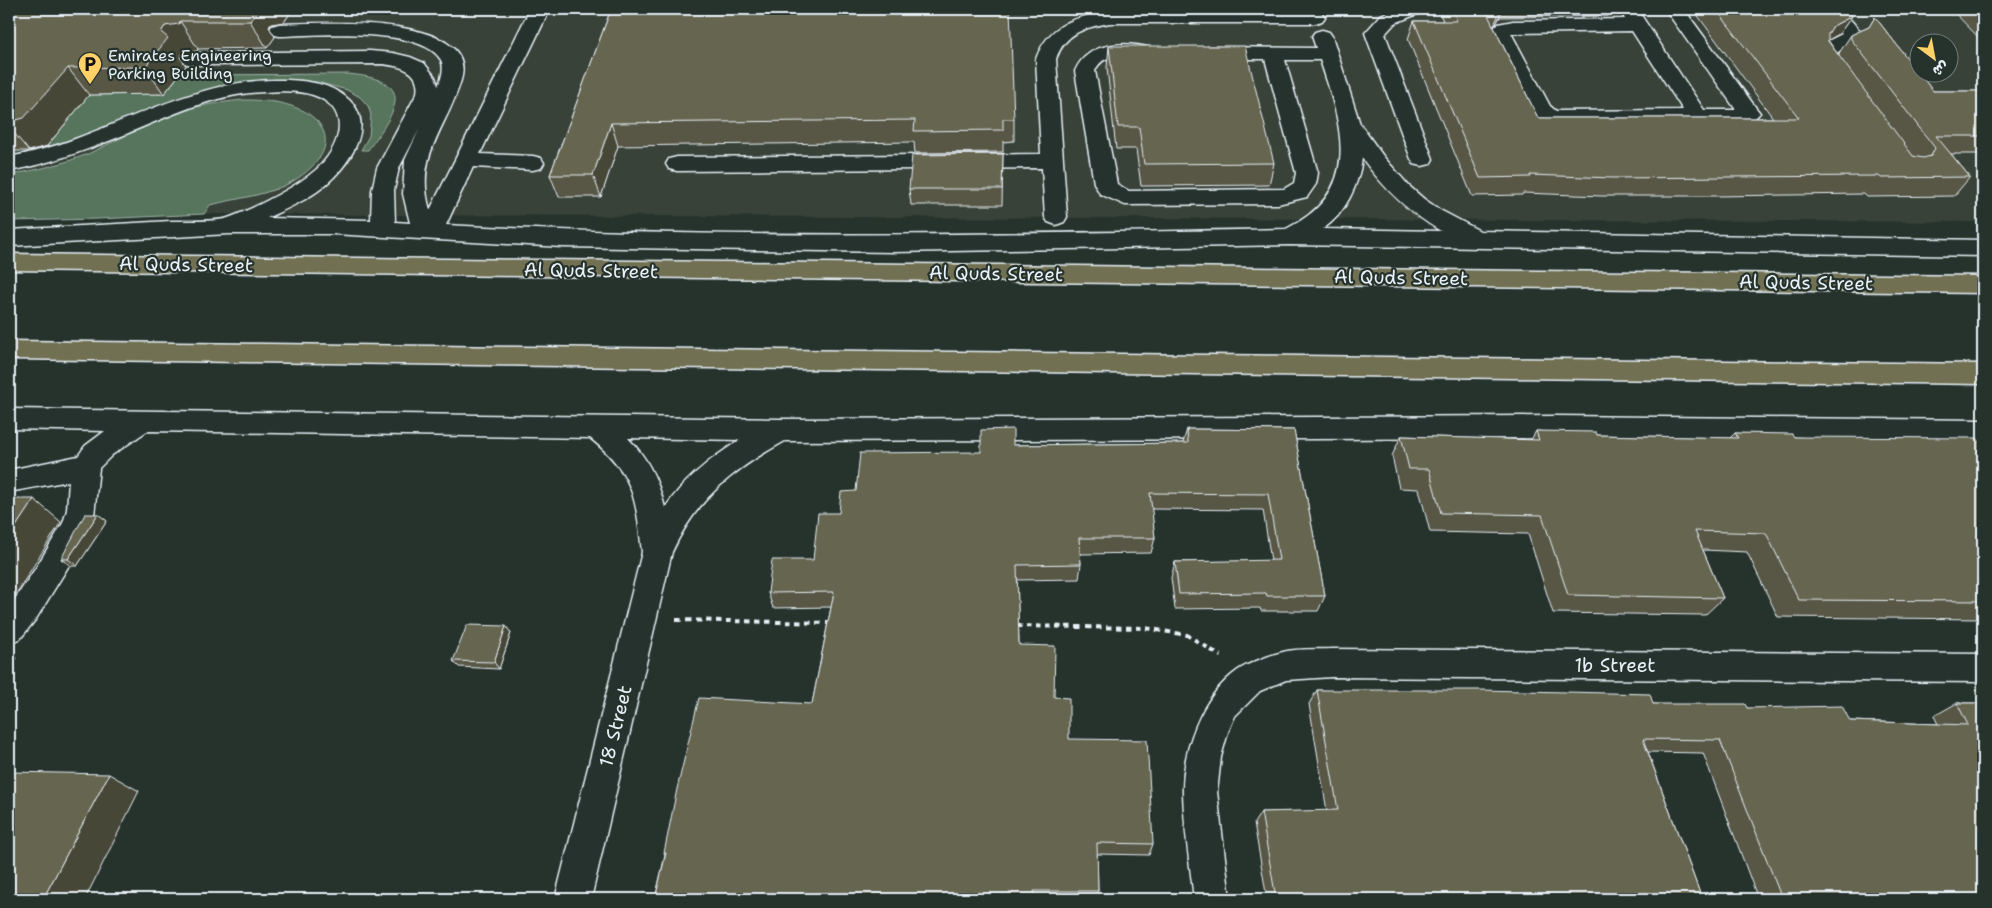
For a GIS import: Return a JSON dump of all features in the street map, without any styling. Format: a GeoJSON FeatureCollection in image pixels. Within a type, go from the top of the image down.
{"type":"FeatureCollection","features":[{"type":"Feature","properties":{"kind":"main road","name":"Al Quds Street"},"geometry":{"type":"LineString","coordinates":[[9,262],[1983,285]]}},
{"type":"Feature","properties":{"kind":"main road"},"geometry":{"type":"LineString","coordinates":[[9,350],[1983,374]]}},
{"type":"Feature","properties":{"kind":"street"},"geometry":{"type":"LineString","coordinates":[[427,231],[467,160],[540,9]]}},
{"type":"Feature","properties":{"kind":"street"},"geometry":{"type":"LineString","coordinates":[[1413,9],[1388,19],[1376,33],[1422,159]]}},
{"type":"Feature","properties":{"kind":"street"},"geometry":{"type":"LineString","coordinates":[[1675,9],[1749,113],[1745,116],[1698,118],[1552,117],[1541,108],[1500,31],[1513,27],[1633,17],[1698,118]]}},
{"type":"Feature","properties":{"kind":"street"},"geometry":{"type":"LineString","coordinates":[[1831,9],[1850,29],[1851,36],[1849,39],[1828,49],[1826,53],[1827,58],[1850,90]]}},
{"type":"Feature","properties":{"kind":"street"},"geometry":{"type":"LineString","coordinates":[[1056,217],[1046,59],[1055,39],[1065,31],[1086,22],[1110,17],[1314,13],[1350,126],[1352,146],[1350,166],[1338,199],[1320,220],[1290,238]]}},
{"type":"Feature","properties":{"kind":"street"},"geometry":{"type":"LineString","coordinates":[[275,36],[381,41],[417,38],[442,49],[450,58],[453,68],[451,80],[416,160],[414,194],[427,231]]}},
{"type":"Feature","properties":{"kind":"street"},"geometry":{"type":"LineString","coordinates":[[1273,54],[1307,173],[1308,182],[1302,190],[1292,195],[1278,197],[1125,198],[1108,189],[1105,183],[1085,71],[1087,64],[1093,57],[1116,51],[1328,54]]}},
{"type":"Feature","properties":{"kind":"street"},"geometry":{"type":"LineString","coordinates":[[186,65],[364,70],[386,73],[406,82],[412,90],[418,108],[388,168],[383,190],[383,227]]}},
{"type":"Feature","properties":{"kind":"street"},"geometry":{"type":"LineString","coordinates":[[9,164],[66,150],[188,101],[244,86],[273,85],[300,87],[321,91],[338,100],[348,112],[352,128],[346,145],[332,166],[316,180],[291,196],[228,226]]}},
{"type":"Feature","properties":{"kind":"street"},"geometry":{"type":"LineString","coordinates":[[1350,126],[1376,163],[1406,197],[1442,222],[1481,239]]}},
{"type":"Feature","properties":{"kind":"street"},"geometry":{"type":"LineString","coordinates":[[467,160],[533,163]]}},
{"type":"Feature","properties":{"kind":"street"},"geometry":{"type":"LineString","coordinates":[[677,164],[1053,162]]}},
{"type":"Feature","properties":{"kind":"street"},"geometry":{"type":"LineString","coordinates":[[9,238],[228,226],[383,227],[562,240],[894,244],[1290,238],[1481,239],[1983,248]]}},
{"type":"Feature","properties":{"kind":"street"},"geometry":{"type":"LineString","coordinates":[[9,419],[782,430],[1555,427],[1983,431]]}},
{"type":"Feature","properties":{"kind":"street"},"geometry":{"type":"LineString","coordinates":[[9,629],[21,616],[76,528],[84,502],[86,466],[93,456],[105,446],[142,421]]}},
{"type":"Feature","properties":{"kind":"street","name":"18 Street"},"geometry":{"type":"LineString","coordinates":[[595,427],[616,442],[633,461],[645,483],[652,508],[657,552]]}},
{"type":"Feature","properties":{"kind":"street","name":"18 Street"},"geometry":{"type":"LineString","coordinates":[[573,899],[657,552],[672,522],[689,498],[716,471],[748,448],[782,430]]}},
{"type":"Feature","properties":{"kind":"street"},"geometry":{"type":"LineString","coordinates":[[9,481],[86,466]]}},
{"type":"Feature","properties":{"kind":"street","name":"1b Street"},"geometry":{"type":"LineString","coordinates":[[1212,899],[1200,792],[1204,757],[1212,729],[1224,705],[1250,681],[1284,666],[1332,663],[1983,668]]}},
{"type":"Feature","properties":{"kind":"path"},"geometry":{"type":"LineString","coordinates":[[641,620],[838,623]]}},
{"type":"Feature","properties":{"kind":"path"},"geometry":{"type":"LineString","coordinates":[[1007,626],[1145,628],[1187,635],[1218,652],[1250,681]]}},
{"type":"Feature","properties":{"kind":"shaded area"},"geometry":{"type":"Polygon","coordinates":[[[9,9],[1983,9],[1983,222],[204,214],[210,205],[275,189],[293,181],[320,159],[113,142],[88,154],[58,164],[9,175],[9,9]]]}},
{"type":"Feature","properties":{"kind":"green space"},"geometry":{"type":"Polygon","coordinates":[[[348,74],[370,77],[384,83],[393,90],[395,99],[393,110],[368,150],[361,150],[369,136],[371,115],[368,106],[360,97],[347,90],[317,82],[250,81],[202,91],[43,151],[89,95],[164,94],[179,75],[348,74]]]}},
{"type":"Feature","properties":{"kind":"green space"},"geometry":{"type":"Polygon","coordinates":[[[243,100],[264,101],[292,106],[304,111],[318,122],[325,139],[324,147],[321,155],[310,169],[286,185],[265,193],[210,205],[204,214],[9,221],[9,175],[80,157],[154,121],[187,109],[243,100]]]}},
{"type":"Feature","properties":{"kind":"building"},"geometry":{"type":"Polygon","coordinates":[[[9,9],[259,9],[250,21],[180,21],[179,24],[165,26],[161,32],[168,38],[145,67],[68,68],[24,118],[9,122],[9,9]]]}},
{"type":"Feature","properties":{"kind":"building"},"geometry":{"type":"Polygon","coordinates":[[[611,9],[1010,9],[1014,119],[1003,119],[1003,130],[914,131],[915,120],[611,123],[593,175],[550,175],[611,9]]]}},
{"type":"Feature","properties":{"kind":"building"},"geometry":{"type":"Polygon","coordinates":[[[1452,9],[1491,9],[1493,13],[1487,13],[1538,118],[1799,118],[1716,9],[1846,9],[1852,16],[1833,26],[1828,34],[1828,41],[1913,156],[1923,158],[1931,156],[1935,148],[1851,39],[1851,35],[1869,27],[1875,17],[1910,62],[1910,82],[1926,82],[1933,91],[1983,91],[1983,136],[1936,136],[1970,177],[1613,178],[1530,175],[1531,177],[1480,178],[1414,21],[1457,21],[1452,9]]]}},
{"type":"Feature","properties":{"kind":"building"},"geometry":{"type":"Polygon","coordinates":[[[1109,46],[1245,46],[1274,163],[1144,164],[1139,127],[1118,127],[1109,46]]]}},
{"type":"Feature","properties":{"kind":"building"},"geometry":{"type":"Polygon","coordinates":[[[1003,154],[1002,189],[909,189],[912,155],[1003,154]]]}},
{"type":"Feature","properties":{"kind":"building"},"geometry":{"type":"Polygon","coordinates":[[[1013,429],[1013,445],[1188,443],[1187,429],[1294,430],[1325,596],[1267,596],[1266,593],[1179,594],[1175,562],[1279,560],[1268,494],[1150,493],[1155,538],[1079,538],[1081,564],[1017,565],[1019,645],[1055,646],[1054,697],[1069,698],[1069,739],[1147,740],[1153,844],[1097,843],[1098,891],[1034,891],[1034,899],[655,899],[666,853],[664,853],[677,789],[699,698],[812,704],[834,592],[768,593],[772,560],[813,560],[818,513],[839,513],[841,492],[856,491],[860,453],[981,452],[981,430],[1013,429]]]}},
{"type":"Feature","properties":{"kind":"building"},"geometry":{"type":"Polygon","coordinates":[[[1536,431],[1596,432],[1597,435],[1738,438],[1735,433],[1792,434],[1794,437],[1977,438],[1983,447],[1983,601],[1799,600],[1766,533],[1695,531],[1723,598],[1568,595],[1542,515],[1441,513],[1429,469],[1409,469],[1401,436],[1539,440],[1536,431]]]}},
{"type":"Feature","properties":{"kind":"building"},"geometry":{"type":"Polygon","coordinates":[[[9,499],[34,499],[9,537],[9,499]]]}},
{"type":"Feature","properties":{"kind":"building"},"geometry":{"type":"Polygon","coordinates":[[[85,514],[98,514],[68,559],[61,559],[85,514]]]}},
{"type":"Feature","properties":{"kind":"building"},"geometry":{"type":"Polygon","coordinates":[[[467,625],[506,626],[494,662],[453,661],[467,625]]]}},
{"type":"Feature","properties":{"kind":"building"},"geometry":{"type":"Polygon","coordinates":[[[1317,690],[1481,690],[1650,694],[1653,704],[1745,704],[1747,708],[1842,706],[1850,721],[1968,725],[1957,703],[1983,703],[1983,899],[1782,899],[1720,740],[1643,739],[1702,899],[1276,899],[1261,812],[1338,810],[1317,690]]]}},
{"type":"Feature","properties":{"kind":"building"},"geometry":{"type":"Polygon","coordinates":[[[9,772],[109,774],[43,899],[9,899],[9,772]]]}},
{"type":"Feature","properties":{"kind":"place","name":"Emirates Engineering Parking Building"},"geometry":{"type":"Point","coordinates":[90,85]}}]}
